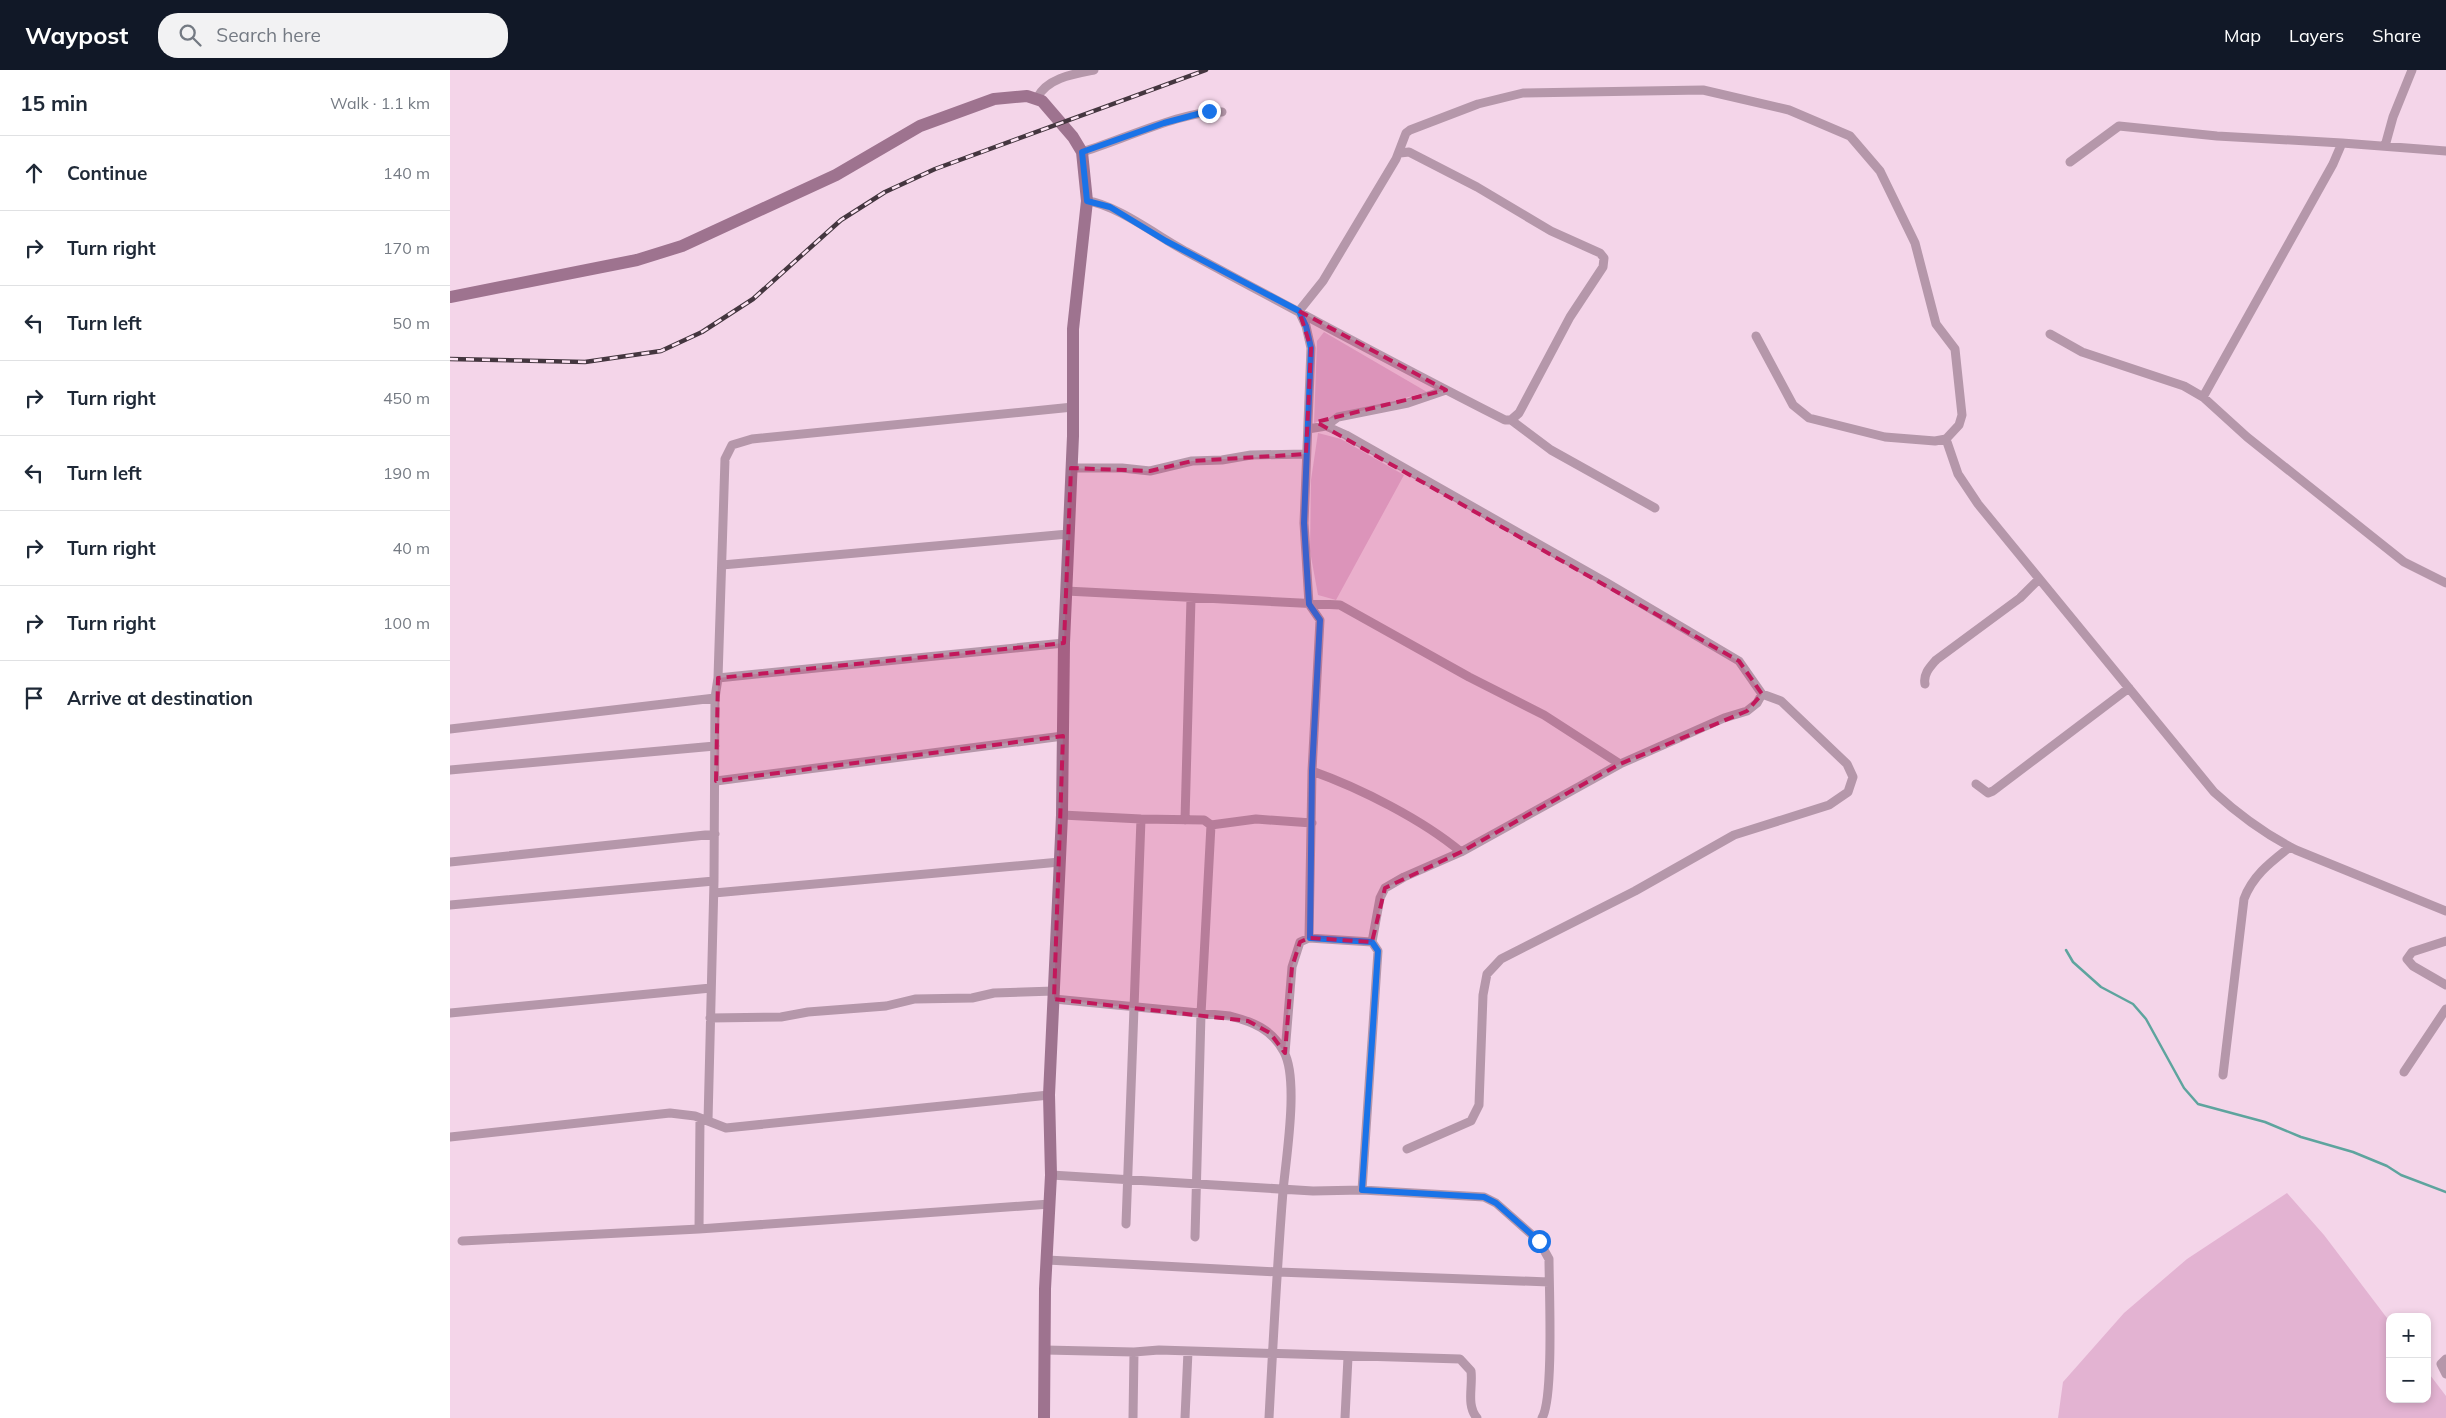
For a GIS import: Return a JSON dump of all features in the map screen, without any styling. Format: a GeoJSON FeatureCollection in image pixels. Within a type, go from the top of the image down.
{"type":"FeatureCollection","features":[{"type":"Feature","properties":{"kind":"street"},"geometry":{"type":"LineString","coordinates":[[1036,98],[1042,89],[1056,81],[1069,75],[1094,70]]}},
{"type":"Feature","properties":{"kind":"street"},"geometry":{"type":"LineString","coordinates":[[2385,146],[2393,117],[2412,70]]}},
{"type":"Feature","properties":{"kind":"street"},"geometry":{"type":"LineString","coordinates":[[1299,311],[1323,281],[1400,153],[1406,133],[1418,126],[1478,104],[1523,93],[1703,90],[1789,110],[1850,136],[1880,171],[1915,243],[1936,324],[1955,349],[1962,415],[1959,425],[1946,439],[1935,441],[1885,437],[1809,418],[1793,405],[1756,336]]}},
{"type":"Feature","properties":{"kind":"street"},"geometry":{"type":"LineString","coordinates":[[450,297],[637,260],[682,246],[836,175],[920,126],[994,99],[1027,96],[1036,98],[1049,107],[1082,152],[1087,201],[1073,329],[1073,407],[1064,643],[1062,815],[1049,1096],[1051,1175],[1047,1260],[1044,1418]]}},
{"type":"Feature","properties":{"kind":"street"},"geometry":{"type":"LineString","coordinates":[[1082,152],[1164,123],[1209,111],[1222,112]]}},
{"type":"Feature","properties":{"kind":"street"},"geometry":{"type":"LineString","coordinates":[[2070,162],[2119,126],[2217,136],[2446,151]]}},
{"type":"Feature","properties":{"kind":"street"},"geometry":{"type":"LineString","coordinates":[[2203,397],[2333,164],[2342,143]]}},
{"type":"Feature","properties":{"kind":"street"},"geometry":{"type":"LineString","coordinates":[[1400,153],[1409,152],[1477,187],[1551,231],[1600,253],[1604,258],[1603,267],[1570,317],[1519,413],[1511,420]]}},
{"type":"Feature","properties":{"kind":"street"},"geometry":{"type":"LineString","coordinates":[[1087,201],[1110,207],[1166,241],[1446,390],[1506,420],[1511,420],[1552,450],[1655,508]]}},
{"type":"Feature","properties":{"kind":"street"},"geometry":{"type":"LineString","coordinates":[[1299,311],[1306,326],[1311,348],[1304,523],[1309,604],[1320,620],[1312,771],[1310,938]]}},
{"type":"Feature","properties":{"kind":"street"},"geometry":{"type":"LineString","coordinates":[[2050,334],[2082,352],[2184,386],[2203,397],[2247,437],[2404,562],[2446,584]]}},
{"type":"Feature","properties":{"kind":"street"},"geometry":{"type":"LineString","coordinates":[[1308,429],[1326,426],[1338,417],[1408,402],[1446,390]]}},
{"type":"Feature","properties":{"kind":"street"},"geometry":{"type":"LineString","coordinates":[[699,1229],[710,1018],[716,781],[714,746],[715,698],[718,678],[725,460],[732,446],[752,439],[1073,407]]}},
{"type":"Feature","properties":{"kind":"street"},"geometry":{"type":"LineString","coordinates":[[1326,426],[1346,435],[1607,583],[1739,662],[1762,694],[1781,701],[1847,764],[1853,777],[1848,792],[1829,805],[1734,835],[1635,891],[1502,959],[1487,974],[1483,995],[1478,1105],[1471,1121],[1407,1149]]}},
{"type":"Feature","properties":{"kind":"street"},"geometry":{"type":"LineString","coordinates":[[1946,439],[1958,474],[1970,494],[2214,792],[2272,838],[2446,911]]}},
{"type":"Feature","properties":{"kind":"street"},"geometry":{"type":"LineString","coordinates":[[1071,468],[1122,468],[1150,471],[1192,461],[1222,460],[1251,455],[1306,454]]}},
{"type":"Feature","properties":{"kind":"street"},"geometry":{"type":"LineString","coordinates":[[722,565],[1068,534]]}},
{"type":"Feature","properties":{"kind":"street"},"geometry":{"type":"LineString","coordinates":[[1925,684],[1924,680],[1928,670],[1936,660],[2020,598],[2039,579]]}},
{"type":"Feature","properties":{"kind":"street"},"geometry":{"type":"LineString","coordinates":[[1066,591],[1340,605],[1469,677],[1544,715],[1620,764]]}},
{"type":"Feature","properties":{"kind":"street"},"geometry":{"type":"LineString","coordinates":[[1184,820],[1191,598]]}},
{"type":"Feature","properties":{"kind":"street"},"geometry":{"type":"LineString","coordinates":[[718,678],[1064,643]]}},
{"type":"Feature","properties":{"kind":"street"},"geometry":{"type":"LineString","coordinates":[[1976,784],[1988,793],[1993,791],[2129,688]]}},
{"type":"Feature","properties":{"kind":"street"},"geometry":{"type":"LineString","coordinates":[[1362,1190],[1378,951],[1372,942],[1380,898],[1385,888],[1404,876],[1462,852],[1620,764],[1724,718],[1748,711],[1757,703],[1762,694]]}},
{"type":"Feature","properties":{"kind":"street"},"geometry":{"type":"LineString","coordinates":[[450,729],[715,698]]}},
{"type":"Feature","properties":{"kind":"street"},"geometry":{"type":"LineString","coordinates":[[716,781],[1063,736]]}},
{"type":"Feature","properties":{"kind":"street"},"geometry":{"type":"LineString","coordinates":[[450,770],[714,746]]}},
{"type":"Feature","properties":{"kind":"street"},"geometry":{"type":"LineString","coordinates":[[1312,771],[1349,784],[1446,839],[1462,852]]}},
{"type":"Feature","properties":{"kind":"street"},"geometry":{"type":"LineString","coordinates":[[1062,815],[1141,820],[1204,820],[1211,825],[1256,820],[1312,823]]}},
{"type":"Feature","properties":{"kind":"street"},"geometry":{"type":"LineString","coordinates":[[1126,1224],[1141,820]]}},
{"type":"Feature","properties":{"kind":"street"},"geometry":{"type":"LineString","coordinates":[[1194,1237],[1201,1014],[1211,825]]}},
{"type":"Feature","properties":{"kind":"street"},"geometry":{"type":"LineString","coordinates":[[450,862],[715,834]]}},
{"type":"Feature","properties":{"kind":"street"},"geometry":{"type":"LineString","coordinates":[[2223,1075],[2244,899],[2249,886],[2257,875],[2290,847]]}},
{"type":"Feature","properties":{"kind":"street"},"geometry":{"type":"LineString","coordinates":[[714,893],[1060,862]]}},
{"type":"Feature","properties":{"kind":"street"},"geometry":{"type":"LineString","coordinates":[[450,905],[714,881]]}},
{"type":"Feature","properties":{"kind":"street"},"geometry":{"type":"LineString","coordinates":[[1269,1418],[1283,1189],[1289,1134],[1290,1085],[1285,1053],[1295,952],[1300,942],[1310,938],[1372,942]]}},
{"type":"Feature","properties":{"kind":"street"},"geometry":{"type":"LineString","coordinates":[[2446,941],[2412,952],[2407,959],[2413,966],[2446,986]]}},
{"type":"Feature","properties":{"kind":"street"},"geometry":{"type":"LineString","coordinates":[[450,1013],[711,988]]}},
{"type":"Feature","properties":{"kind":"street"},"geometry":{"type":"LineString","coordinates":[[710,1018],[782,1017],[808,1012],[880,1007],[915,999],[972,998],[994,993],[1054,995],[1135,1007],[1230,1016],[1261,1026],[1277,1040],[1285,1053]]}},
{"type":"Feature","properties":{"kind":"street"},"geometry":{"type":"LineString","coordinates":[[2404,1072],[2446,1009]]}},
{"type":"Feature","properties":{"kind":"street"},"geometry":{"type":"LineString","coordinates":[[450,1137],[670,1113],[704,1120],[726,1128],[1049,1096]]}},
{"type":"Feature","properties":{"kind":"street"},"geometry":{"type":"LineString","coordinates":[[1051,1175],[1283,1189],[1362,1190],[1475,1196],[1491,1199],[1539,1241],[1549,1259],[1548,1385],[1542,1418]]}},
{"type":"Feature","properties":{"kind":"street"},"geometry":{"type":"LineString","coordinates":[[462,1241],[699,1229],[1050,1204]]}},
{"type":"Feature","properties":{"kind":"street"},"geometry":{"type":"LineString","coordinates":[[1047,1260],[1278,1272],[1549,1282]]}},
{"type":"Feature","properties":{"kind":"street"},"geometry":{"type":"LineString","coordinates":[[1045,1350],[1188,1351],[1348,1357],[1444,1357],[1460,1359],[1471,1371],[1471,1408],[1478,1418]]}},
{"type":"Feature","properties":{"kind":"street"},"geometry":{"type":"LineString","coordinates":[[1185,1418],[1188,1351]]}},
{"type":"Feature","properties":{"kind":"street"},"geometry":{"type":"LineString","coordinates":[[1133,1418],[1134,1352]]}},
{"type":"Feature","properties":{"kind":"street"},"geometry":{"type":"LineString","coordinates":[[1345,1418],[1348,1357]]}},
{"type":"Feature","properties":{"kind":"street"},"geometry":{"type":"LineString","coordinates":[[2446,1359],[2442,1364],[2446,1374]]}},
{"type":"Feature","properties":{"kind":"highlighted area"},"geometry":{"type":"Polygon","coordinates":[[[1299,311],[1446,390],[1316,422],[1739,661],[1762,694],[1747,711],[1620,764],[1461,852],[1385,888],[1372,942],[1309,938],[1300,942],[1292,967],[1285,1053],[1270,1033],[1248,1021],[1054,999],[1063,736],[716,781],[718,678],[1064,643],[1071,468],[1150,471],[1192,461],[1306,454],[1311,348],[1299,311]]]}},
{"type":"Feature","properties":{"kind":"shaded area"},"geometry":{"type":"Polygon","coordinates":[[[1324,332],[1427,392],[1314,423],[1317,341],[1324,332]]]}},
{"type":"Feature","properties":{"kind":"shaded area"},"geometry":{"type":"Polygon","coordinates":[[[1318,433],[1341,439],[1404,475],[1336,600],[1318,595],[1310,551],[1311,480],[1318,433]]]}},
{"type":"Feature","properties":{"kind":"shaded area"},"geometry":{"type":"Polygon","coordinates":[[[2287,1193],[2324,1235],[2386,1317],[2386,1403],[2431,1403],[2431,1376],[2446,1396],[2446,1418],[2058,1418],[2063,1382],[2124,1313],[2187,1259],[2287,1193]]]}},
{"type":"Feature","properties":{"kind":"waterway"},"geometry":{"type":"LineString","coordinates":[[2066,950],[2073,962],[2101,987],[2133,1004],[2146,1019],[2184,1088],[2198,1104],[2265,1122],[2301,1137],[2353,1152],[2387,1166],[2401,1175],[2446,1192]]}},
{"type":"Feature","properties":{"kind":"railway"},"geometry":{"type":"LineString","coordinates":[[450,359],[585,362],[661,351],[702,332],[753,299],[841,220],[885,192],[935,169],[1206,70]]}},
{"type":"Feature","properties":{"kind":"route"},"geometry":{"type":"LineString","coordinates":[[1209,111],[1164,123],[1082,152],[1087,201],[1094,201],[1110,207],[1166,241],[1299,311],[1306,326],[1311,348],[1304,523],[1309,604],[1320,620],[1312,771],[1310,938],[1372,942],[1378,951],[1362,1190],[1484,1197],[1491,1199],[1539,1241]]}}]}
